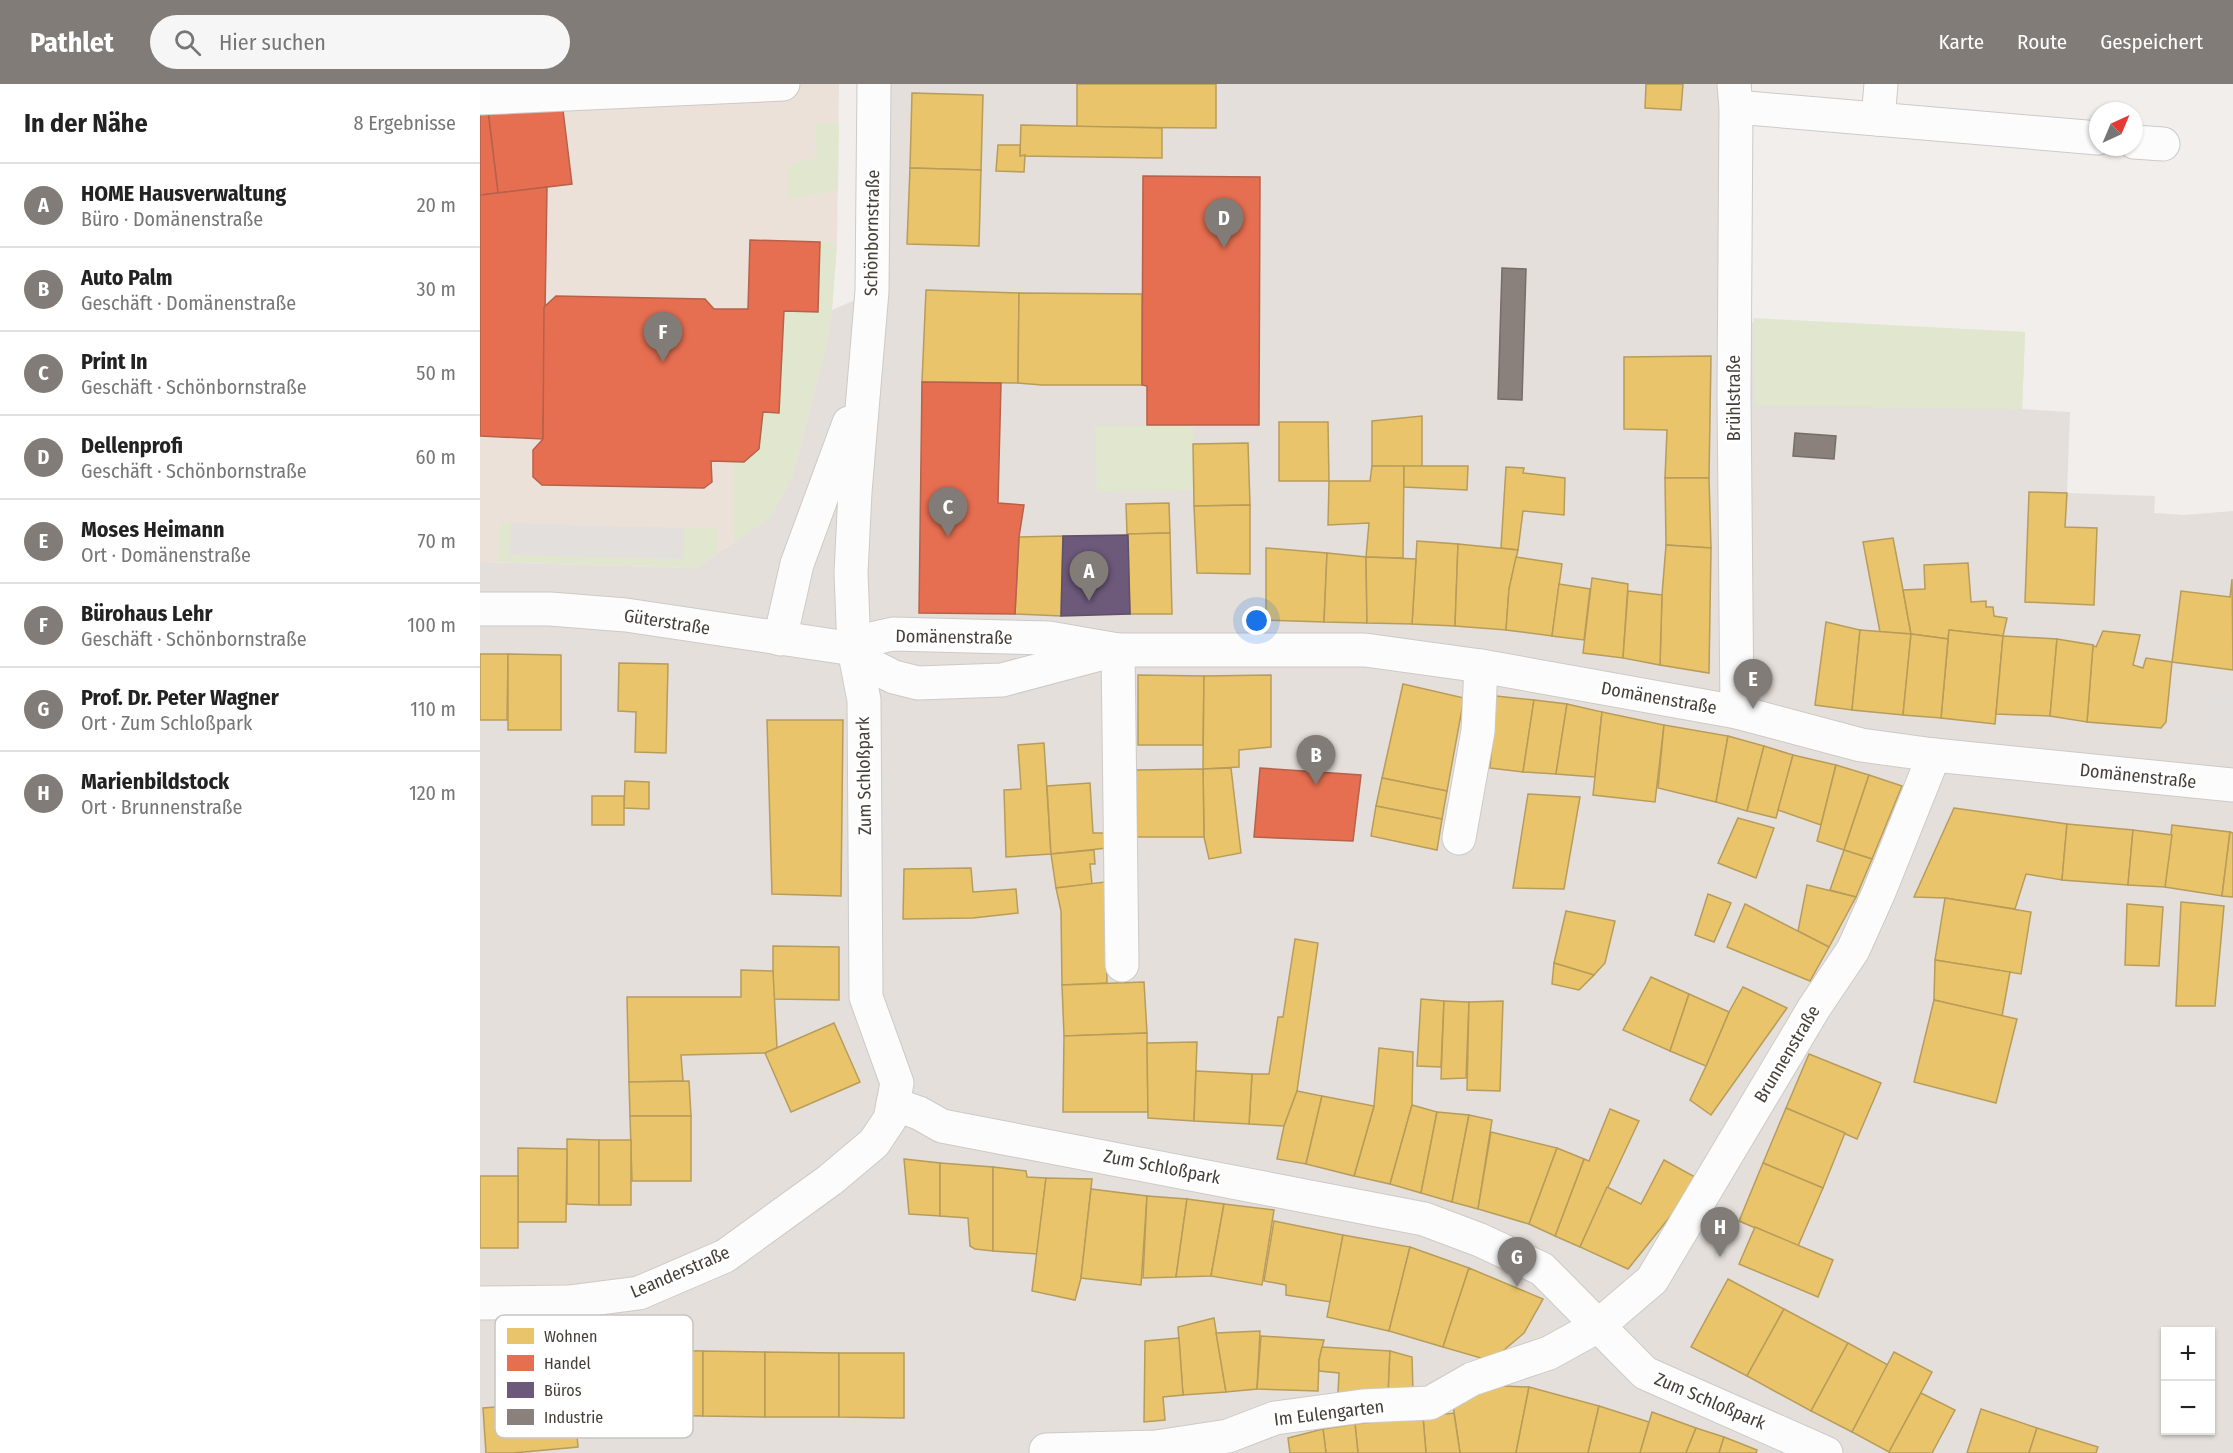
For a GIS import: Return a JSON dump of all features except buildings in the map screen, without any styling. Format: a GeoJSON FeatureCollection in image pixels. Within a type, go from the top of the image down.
{"type":"FeatureCollection","features":[{"type":"Feature","properties":{"kind":"street"},"geometry":{"type":"LineString","coordinates":[[480,98],[783,84]]}},
{"type":"Feature","properties":{"kind":"street","name":"Schönbornstraße"},"geometry":{"type":"LineString","coordinates":[[854,649],[851,573],[855,492],[872,291],[874,84]]}},
{"type":"Feature","properties":{"kind":"street"},"geometry":{"type":"LineString","coordinates":[[1878,119],[1881,84]]}},
{"type":"Feature","properties":{"kind":"street"},"geometry":{"type":"LineString","coordinates":[[1735,95],[1878,119],[2089,137]]}},
{"type":"Feature","properties":{"kind":"street","name":"Brühlstraße"},"geometry":{"type":"LineString","coordinates":[[1735,95],[1734,396],[1737,712]]}},
{"type":"Feature","properties":{"kind":"street","name":"Schönbornstraße"},"geometry":{"type":"LineString","coordinates":[[780,639],[797,564],[864,382]]}},
{"type":"Feature","properties":{"kind":"street","name":"Güterstraße"},"geometry":{"type":"LineString","coordinates":[[480,609],[550,609],[626,615],[854,649]]}},
{"type":"Feature","properties":{"kind":"street","name":"Domänenstraße"},"geometry":{"type":"LineString","coordinates":[[1118,650],[1002,680],[918,683],[894,677],[874,667],[854,649],[875,638],[893,634],[1049,638],[1118,650],[1365,650],[1481,666],[1737,712],[1861,745],[1934,755],[2233,785]]}},
{"type":"Feature","properties":{"kind":"street","name":"Zum Schloßpark"},"geometry":{"type":"LineString","coordinates":[[854,649],[864,700],[866,998],[897,1083],[893,1104],[919,1113],[942,1126],[1424,1219],[1480,1240],[1542,1269],[1645,1373],[1826,1453]]}},
{"type":"Feature","properties":{"kind":"street"},"geometry":{"type":"LineString","coordinates":[[1118,650],[1122,965]]}},
{"type":"Feature","properties":{"kind":"street"},"geometry":{"type":"LineString","coordinates":[[1459,838],[1478,731],[1481,666]]}},
{"type":"Feature","properties":{"kind":"street","name":"Brunnenstraße"},"geometry":{"type":"LineString","coordinates":[[1598,1326],[1652,1280],[1814,1008],[1853,950],[1934,755]]}},
{"type":"Feature","properties":{"kind":"street","name":"Leanderstraße"},"geometry":{"type":"LineString","coordinates":[[480,1303],[569,1302],[639,1293],[726,1256],[830,1180],[874,1143],[890,1119],[893,1104]]}},
{"type":"Feature","properties":{"kind":"street","name":"Im Eulengarten"},"geometry":{"type":"LineString","coordinates":[[1046,1450],[1156,1447],[1228,1436],[1275,1418],[1363,1406],[1430,1403],[1472,1378],[1549,1353],[1598,1326]]}},
{"type":"Feature","properties":{"kind":"shaded area"},"geometry":{"type":"Polygon","coordinates":[[[480,84],[839,84],[837,244],[832,310],[825,349],[792,477],[770,517],[696,568],[480,562],[480,84]]]}},
{"type":"Feature","properties":{"kind":"shaded area"},"geometry":{"type":"Polygon","coordinates":[[[889,84],[1752,84],[1750,322],[2025,332],[2022,409],[2070,412],[2067,493],[2155,496],[2154,513],[2184,515],[2233,511],[2233,1453],[480,1453],[480,562],[696,568],[770,517],[792,477],[825,349],[832,310],[885,287],[889,84]]]}},
{"type":"Feature","properties":{"kind":"shaded area"},"geometry":{"type":"Polygon","coordinates":[[[511,523],[684,528],[684,559],[510,555],[511,523]]]}},
{"type":"Feature","properties":{"kind":"shaded area"},"geometry":{"type":"Polygon","coordinates":[[[2210,694],[2233,697],[2233,752],[2202,747],[2210,694]]]}},
{"type":"Feature","properties":{"kind":"green space"},"geometry":{"type":"Polygon","coordinates":[[[839,123],[838,190],[787,199],[788,165],[817,157],[815,124],[839,123]]]}},
{"type":"Feature","properties":{"kind":"green space"},"geometry":{"type":"Polygon","coordinates":[[[820,242],[837,244],[832,310],[825,349],[792,477],[770,517],[734,542],[733,462],[744,462],[759,449],[763,412],[779,413],[784,311],[818,312],[820,242]]]}},
{"type":"Feature","properties":{"kind":"green space"},"geometry":{"type":"Polygon","coordinates":[[[1753,318],[2025,332],[2022,409],[1755,406],[1753,318]]]}},
{"type":"Feature","properties":{"kind":"green space"},"geometry":{"type":"Polygon","coordinates":[[[1095,425],[1193,425],[1194,491],[1097,492],[1095,425]]]}},
{"type":"Feature","properties":{"kind":"green space"},"geometry":{"type":"Polygon","coordinates":[[[511,523],[510,555],[683,559],[684,528],[718,528],[717,553],[696,568],[498,562],[499,524],[511,523]]]}},
{"type":"Feature","properties":{"kind":"place","name":"Dellenprofi"},"geometry":{"type":"Point","coordinates":[1224,248]}},
{"type":"Feature","properties":{"kind":"place","name":"Bürohaus Lehr"},"geometry":{"type":"Point","coordinates":[663,362]}},
{"type":"Feature","properties":{"kind":"place","name":"Print In"},"geometry":{"type":"Point","coordinates":[948,537]}},
{"type":"Feature","properties":{"kind":"place","name":"HOME Hausverwaltung"},"geometry":{"type":"Point","coordinates":[1089,601]}},
{"type":"Feature","properties":{"kind":"place","name":"Moses Heimann"},"geometry":{"type":"Point","coordinates":[1753,709]}},
{"type":"Feature","properties":{"kind":"place","name":"Auto Palm"},"geometry":{"type":"Point","coordinates":[1316,785]}},
{"type":"Feature","properties":{"kind":"place","name":"Marienbildstock"},"geometry":{"type":"Point","coordinates":[1720,1257]}},
{"type":"Feature","properties":{"kind":"place","name":"Prof. Dr. Peter Wagner"},"geometry":{"type":"Point","coordinates":[1517,1287]}}]}
